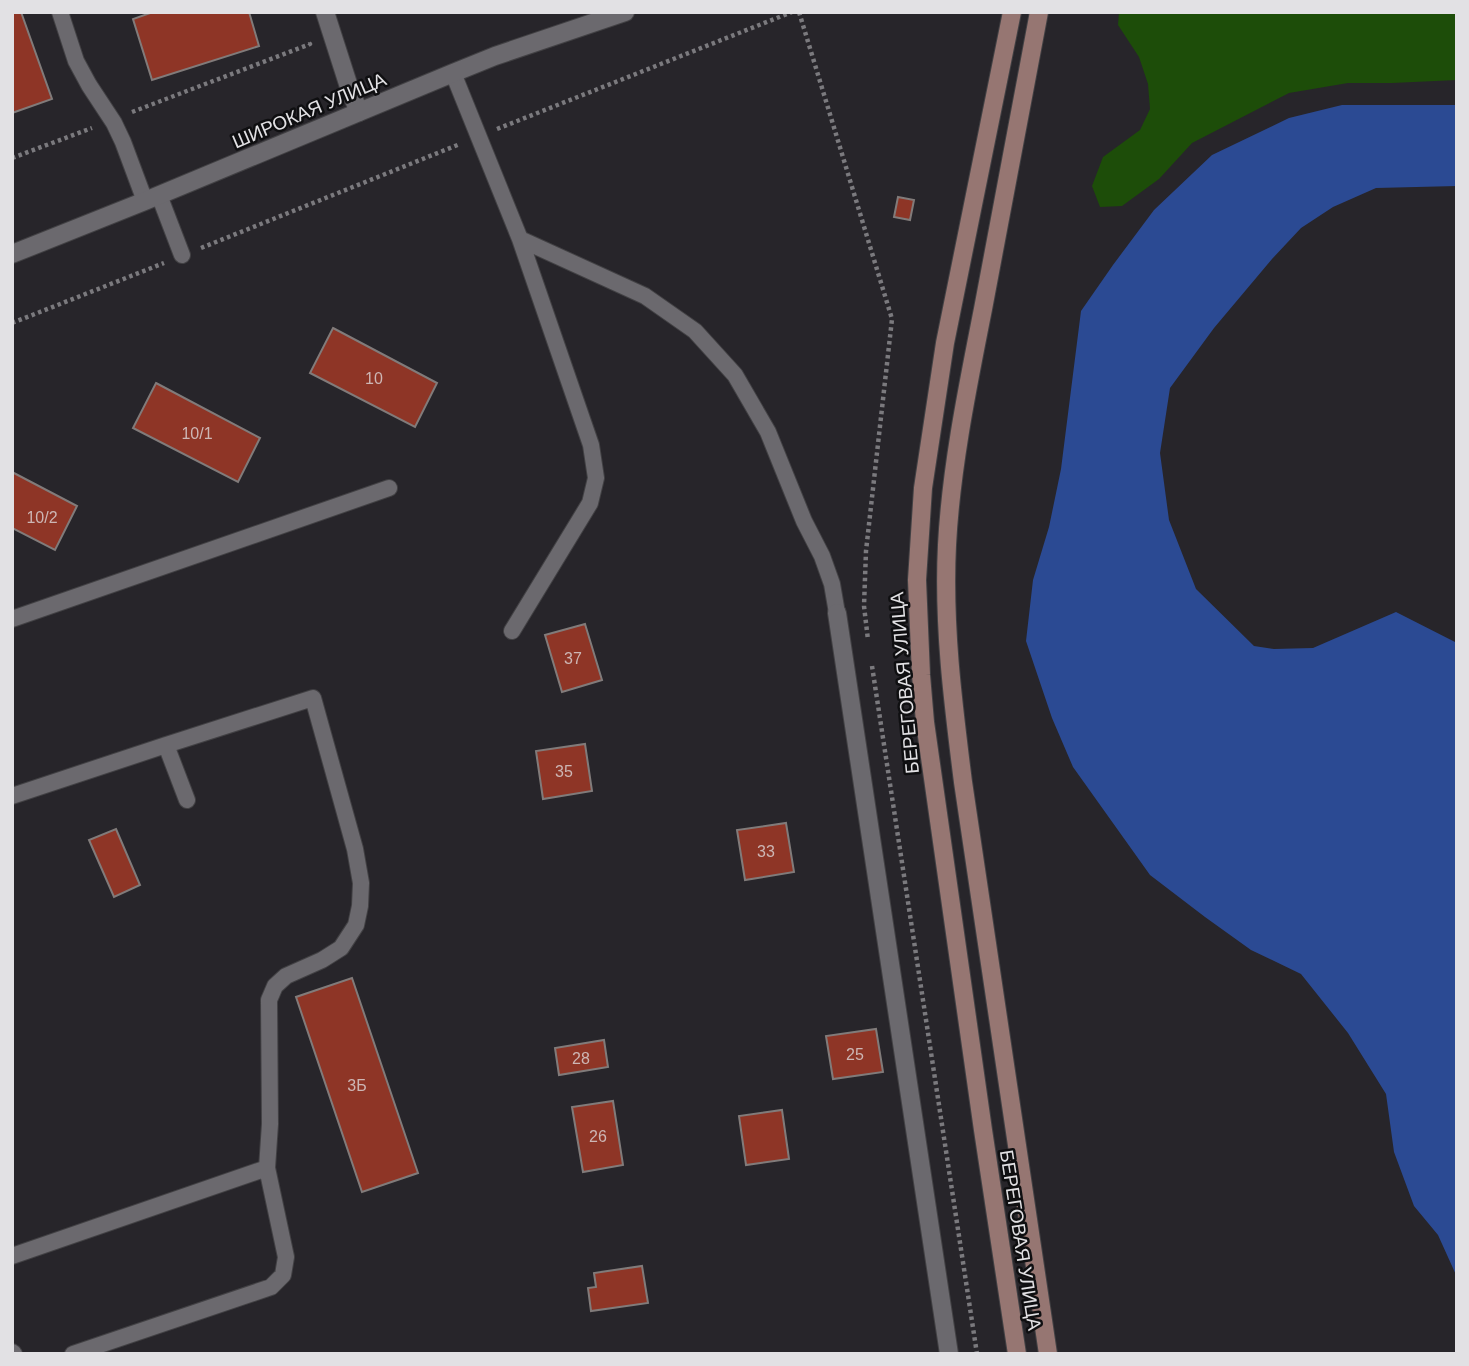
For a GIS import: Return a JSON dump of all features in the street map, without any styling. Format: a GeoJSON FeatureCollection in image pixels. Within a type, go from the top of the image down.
{"type":"FeatureCollection","features":[{"type":"Feature","properties":{"kind":"main road","name":"БЕРЕГОВАЯ УЛИЦА"},"geometry":{"type":"LineString","coordinates":[[1012,12],[945,343],[923,488],[917,580],[925,723],[1017,1354]]}},
{"type":"Feature","properties":{"kind":"main road","name":"БЕРЕГОВАЯ УЛИЦА"},"geometry":{"type":"LineString","coordinates":[[1039,12],[956,466],[949,518],[946,590],[948,649],[962,771],[1048,1354]]}},
{"type":"Feature","properties":{"kind":"street"},"geometry":{"type":"LineString","coordinates":[[325,12],[359,111]]}},
{"type":"Feature","properties":{"kind":"street","name":"ШИРОКАЯ УЛИЦА"},"geometry":{"type":"LineString","coordinates":[[12,254],[495,56],[625,12]]}},
{"type":"Feature","properties":{"kind":"street"},"geometry":{"type":"LineString","coordinates":[[838,613],[948,1354]]}},
{"type":"Feature","properties":{"kind":"lane"},"geometry":{"type":"LineString","coordinates":[[64,14],[76,61],[112,120],[182,256]]}},
{"type":"Feature","properties":{"kind":"lane"},"geometry":{"type":"LineString","coordinates":[[453,73],[520,239],[591,446],[596,478],[590,503],[512,631]]}},
{"type":"Feature","properties":{"kind":"lane"},"geometry":{"type":"LineString","coordinates":[[520,239],[645,296],[695,331],[736,375],[768,432],[804,521],[822,556],[838,613]]}},
{"type":"Feature","properties":{"kind":"lane"},"geometry":{"type":"LineString","coordinates":[[12,619],[389,488]]}},
{"type":"Feature","properties":{"kind":"lane"},"geometry":{"type":"LineString","coordinates":[[12,796],[313,698],[355,849],[361,883],[356,925],[341,948],[286,976],[275,986],[269,1000],[270,1124],[267,1168],[286,1257],[283,1275],[271,1287],[73,1354]]}},
{"type":"Feature","properties":{"kind":"lane"},"geometry":{"type":"LineString","coordinates":[[166,745],[187,800]]}},
{"type":"Feature","properties":{"kind":"lane"},"geometry":{"type":"LineString","coordinates":[[12,1256],[267,1168]]}},
{"type":"Feature","properties":{"kind":"path"},"geometry":{"type":"LineString","coordinates":[[12,323],[792,12]]}},
{"type":"Feature","properties":{"kind":"path"},"geometry":{"type":"LineString","coordinates":[[799,12],[892,319],[864,563],[864,606],[869,646]]}},
{"type":"Feature","properties":{"kind":"path"},"geometry":{"type":"LineString","coordinates":[[12,158],[310,44],[306,34]]}},
{"type":"Feature","properties":{"kind":"path"},"geometry":{"type":"LineString","coordinates":[[871,660],[977,1354]]}},
{"type":"Feature","properties":{"kind":"green space"},"geometry":{"type":"Polygon","coordinates":[[[1119,12],[1457,12],[1457,80],[1348,83],[1289,93],[1192,143],[1159,179],[1122,206],[1100,207],[1092,186],[1103,157],[1140,130],[1150,109],[1148,84],[1139,57],[1118,25],[1119,12]]]}},
{"type":"Feature","properties":{"kind":"water"},"geometry":{"type":"Polygon","coordinates":[[[1342,105],[1457,105],[1457,186],[1376,188],[1333,207],[1301,228],[1214,328],[1170,388],[1160,453],[1169,520],[1196,589],[1254,646],[1274,649],[1313,648],[1396,612],[1457,643],[1457,1277],[1438,1235],[1414,1206],[1394,1152],[1386,1094],[1348,1033],[1301,974],[1251,950],[1150,875],[1073,767],[1052,718],[1026,641],[1033,580],[1049,527],[1061,469],[1081,311],[1154,210],[1212,155],[1289,118],[1342,105]]]}},
{"type":"Feature","properties":{"kind":"building"},"geometry":{"type":"Polygon","coordinates":[[[12,12],[21,12],[52,99],[12,113],[12,12]]]}},
{"type":"Feature","properties":{"kind":"building"},"geometry":{"type":"Polygon","coordinates":[[[153,12],[249,12],[259,46],[152,80],[133,19],[153,12]]]}},
{"type":"Feature","properties":{"kind":"building"},"geometry":{"type":"Polygon","coordinates":[[[898,197],[914,200],[910,220],[894,217],[898,197]]]}},
{"type":"Feature","properties":{"kind":"building"},"geometry":{"type":"Polygon","coordinates":[[[333,328],[437,383],[415,427],[310,373],[333,328]]]}},
{"type":"Feature","properties":{"kind":"building"},"geometry":{"type":"Polygon","coordinates":[[[156,383],[260,438],[238,482],[133,428],[156,383]]]}},
{"type":"Feature","properties":{"kind":"building"},"geometry":{"type":"Polygon","coordinates":[[[12,472],[77,506],[55,550],[12,528],[12,472]]]}},
{"type":"Feature","properties":{"kind":"building"},"geometry":{"type":"Polygon","coordinates":[[[585,624],[602,680],[562,692],[545,635],[585,624]]]}},
{"type":"Feature","properties":{"kind":"building"},"geometry":{"type":"Polygon","coordinates":[[[585,744],[592,791],[543,799],[536,751],[585,744]]]}},
{"type":"Feature","properties":{"kind":"building"},"geometry":{"type":"Polygon","coordinates":[[[786,823],[794,872],[745,880],[737,830],[786,823]]]}},
{"type":"Feature","properties":{"kind":"building"},"geometry":{"type":"Polygon","coordinates":[[[116,829],[140,885],[114,897],[89,840],[116,829]]]}},
{"type":"Feature","properties":{"kind":"building"},"geometry":{"type":"Polygon","coordinates":[[[352,978],[418,1173],[362,1192],[296,997],[352,978]]]}},
{"type":"Feature","properties":{"kind":"building"},"geometry":{"type":"Polygon","coordinates":[[[876,1029],[883,1072],[833,1079],[826,1036],[876,1029]]]}},
{"type":"Feature","properties":{"kind":"building"},"geometry":{"type":"Polygon","coordinates":[[[604,1040],[608,1067],[559,1075],[555,1048],[604,1040]]]}},
{"type":"Feature","properties":{"kind":"building"},"geometry":{"type":"Polygon","coordinates":[[[613,1101],[623,1165],[583,1172],[572,1107],[613,1101]]]}},
{"type":"Feature","properties":{"kind":"building"},"geometry":{"type":"Polygon","coordinates":[[[782,1110],[789,1159],[746,1165],[739,1116],[782,1110]]]}},
{"type":"Feature","properties":{"kind":"building"},"geometry":{"type":"Polygon","coordinates":[[[642,1266],[648,1303],[591,1311],[588,1288],[596,1287],[594,1273],[642,1266]]]}}]}
